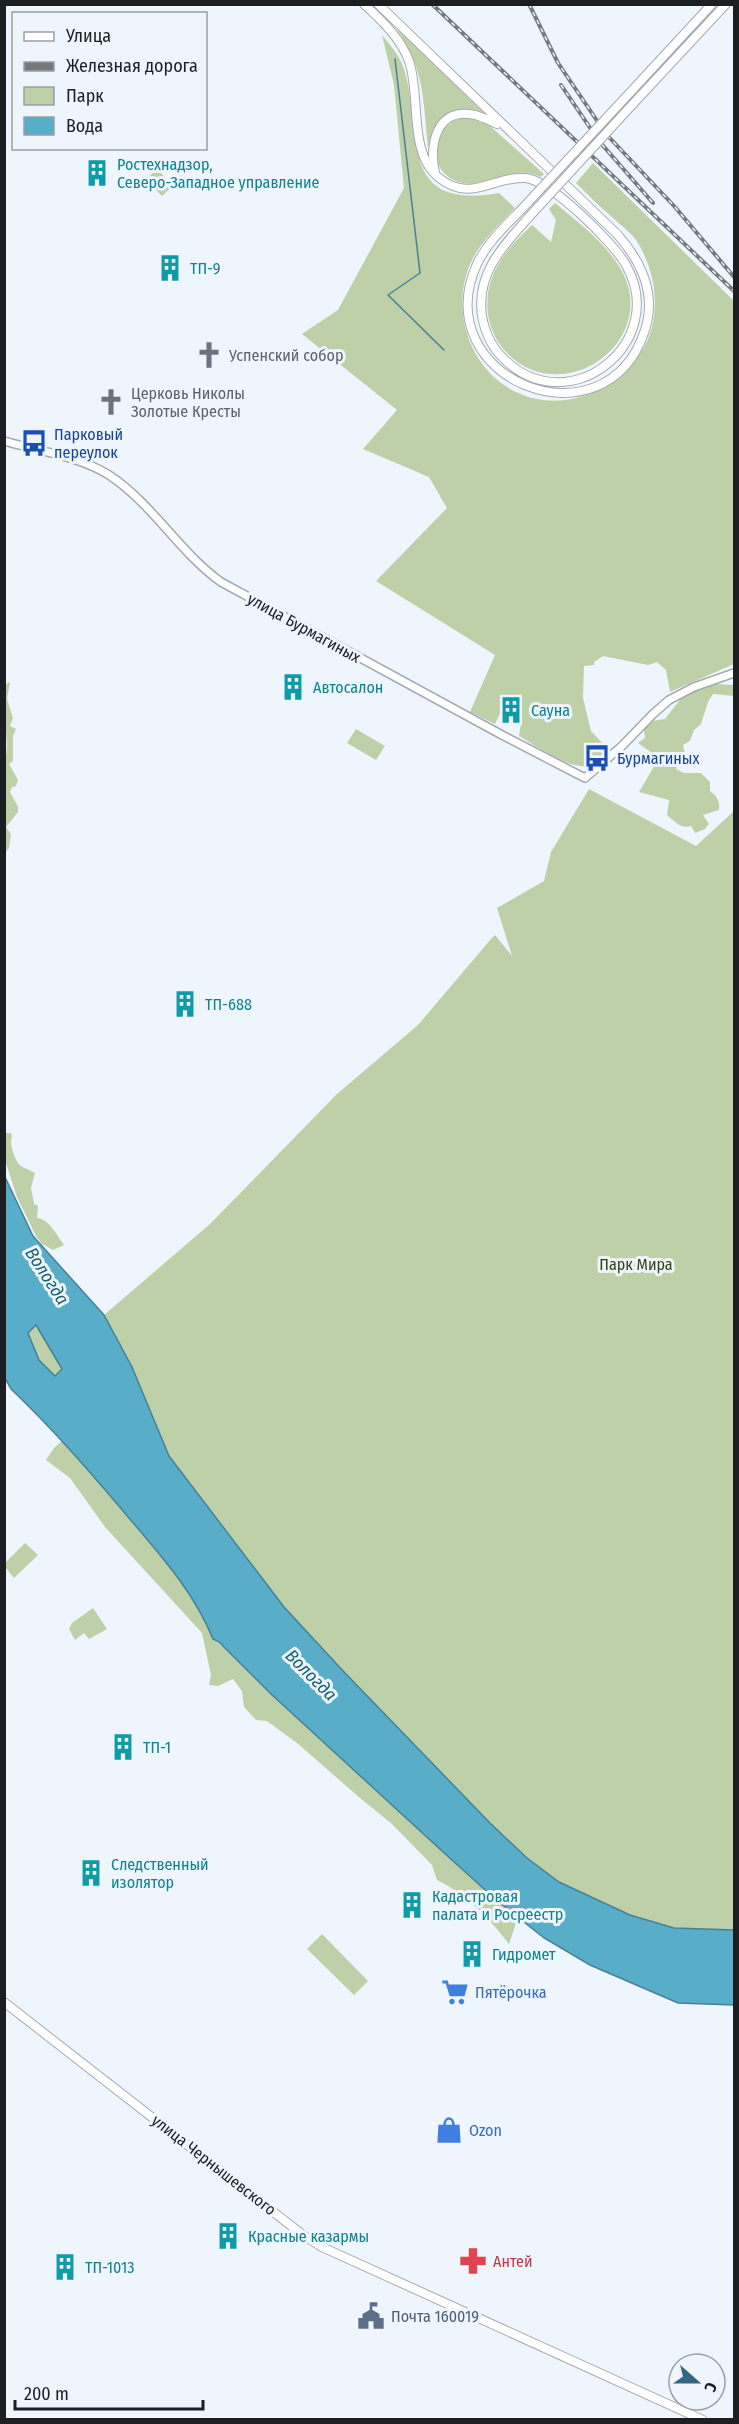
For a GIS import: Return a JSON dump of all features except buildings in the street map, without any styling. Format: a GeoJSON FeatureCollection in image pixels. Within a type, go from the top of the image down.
{"type":"FeatureCollection","features":[{"type":"Feature","properties":{"kind":"main road"},"geometry":{"type":"LineString","coordinates":[[364,4],[392,32],[408,58],[413,78],[420,142],[425,160],[435,175],[449,184],[467,190],[484,188],[516,178],[537,180],[562,198],[620,255],[634,284],[636,306],[634,324],[626,343],[612,361],[598,371],[583,378],[558,382],[526,375],[502,357],[485,331],[481,304],[485,277],[498,252],[528,218],[632,105],[716,16],[726,4]]}},
{"type":"Feature","properties":{"kind":"main road"},"geometry":{"type":"LineString","coordinates":[[378,4],[504,128],[617,234],[632,251],[643,272],[649,306],[640,342],[617,372],[596,385],[561,394],[544,393],[524,387],[495,367],[477,341],[469,306],[472,279],[486,248],[520,211],[625,98],[702,15],[712,4]]}},
{"type":"Feature","properties":{"kind":"main road"},"geometry":{"type":"LineString","coordinates":[[702,15],[716,16]]}},
{"type":"Feature","properties":{"kind":"main road"},"geometry":{"type":"LineString","coordinates":[[435,175],[432,144],[438,130],[450,119],[461,115],[474,115],[504,128]]}},
{"type":"Feature","properties":{"kind":"main road","name":"улица Чернышевского"},"geometry":{"type":"LineString","coordinates":[[4,2002],[289,2224],[322,2247],[703,2420]]}},
{"type":"Feature","properties":{"kind":"street","name":"улица Бурмагиных"},"geometry":{"type":"LineString","coordinates":[[4,441],[84,463],[107,474],[137,497],[190,555],[221,582],[585,778],[669,700],[694,687],[735,673]]}},
{"type":"Feature","properties":{"kind":"green space"},"geometry":{"type":"Polygon","coordinates":[[[396,28],[489,118],[463,112],[433,134],[428,148],[418,71],[413,57],[396,28]]]}},
{"type":"Feature","properties":{"kind":"green space"},"geometry":{"type":"Polygon","coordinates":[[[382,35],[398,55],[404,69],[410,93],[420,162],[429,179],[444,190],[466,195],[499,193],[515,208],[476,253],[465,278],[462,297],[467,335],[475,353],[499,382],[516,392],[552,401],[589,394],[605,386],[634,362],[650,335],[655,308],[654,294],[653,281],[644,255],[633,236],[576,183],[593,163],[734,301],[734,664],[670,692],[666,670],[657,662],[648,665],[603,656],[594,662],[594,665],[584,666],[583,698],[591,731],[609,750],[590,765],[574,765],[564,761],[519,736],[522,716],[518,707],[512,704],[514,700],[508,697],[495,724],[470,712],[495,655],[376,581],[447,508],[429,477],[363,449],[397,410],[302,334],[338,310],[404,188],[394,85],[382,35]]]}},
{"type":"Feature","properties":{"kind":"green space"},"geometry":{"type":"Polygon","coordinates":[[[468,117],[482,121],[491,127],[544,174],[541,177],[524,173],[510,174],[475,183],[458,182],[450,178],[437,161],[437,142],[448,125],[457,119],[468,117]]]}},
{"type":"Feature","properties":{"kind":"green space"},"geometry":{"type":"Polygon","coordinates":[[[157,169],[173,186],[162,196],[155,189],[150,194],[141,184],[157,169]]]}},
{"type":"Feature","properties":{"kind":"green space"},"geometry":{"type":"Polygon","coordinates":[[[555,203],[593,236],[618,264],[624,275],[630,301],[627,324],[616,345],[598,361],[577,371],[553,374],[530,369],[504,350],[490,325],[487,300],[489,287],[498,264],[513,244],[532,225],[551,242],[556,220],[549,209],[555,203]]]}},
{"type":"Feature","properties":{"kind":"green space"},"geometry":{"type":"Polygon","coordinates":[[[10,682],[7,699],[13,718],[10,726],[16,729],[13,736],[13,761],[9,764],[18,780],[10,792],[18,807],[18,812],[6,827],[11,834],[9,848],[5,853],[4,775],[7,745],[4,685],[10,682]]]}},
{"type":"Feature","properties":{"kind":"green space"},"geometry":{"type":"Polygon","coordinates":[[[715,684],[733,685],[734,696],[713,694],[701,724],[694,730],[690,741],[683,745],[685,754],[679,754],[676,769],[684,773],[701,773],[710,782],[710,791],[718,801],[719,810],[703,815],[709,824],[705,829],[695,833],[691,826],[681,826],[667,815],[669,800],[639,792],[659,758],[638,743],[645,738],[644,730],[651,721],[665,719],[683,696],[699,688],[715,684]]]}},
{"type":"Feature","properties":{"kind":"green space"},"geometry":{"type":"Polygon","coordinates":[[[356,729],[385,746],[376,760],[347,743],[356,729]]]}},
{"type":"Feature","properties":{"kind":"green space","name":"Парк Мира"},"geometry":{"type":"Polygon","coordinates":[[[589,789],[696,846],[734,811],[734,1930],[674,1928],[630,1915],[559,1882],[527,1858],[490,1823],[284,1607],[169,1455],[132,1367],[104,1315],[210,1224],[337,1094],[418,1025],[495,935],[512,956],[497,908],[544,881],[551,852],[589,789]]]}},
{"type":"Feature","properties":{"kind":"green space"},"geometry":{"type":"Polygon","coordinates":[[[5,1133],[11,1133],[12,1150],[18,1163],[35,1173],[31,1188],[34,1204],[38,1206],[37,1218],[49,1224],[64,1245],[53,1250],[42,1244],[36,1236],[17,1197],[5,1160],[5,1133]]]}},
{"type":"Feature","properties":{"kind":"green space"},"geometry":{"type":"Polygon","coordinates":[[[36,1325],[62,1369],[55,1377],[39,1360],[28,1333],[36,1325]]]}},
{"type":"Feature","properties":{"kind":"green space"},"geometry":{"type":"Polygon","coordinates":[[[63,1440],[177,1576],[205,1620],[213,1639],[231,1653],[271,1694],[389,1803],[518,1917],[509,1944],[477,1908],[437,1880],[432,1865],[392,1824],[297,1743],[267,1721],[256,1720],[244,1707],[242,1691],[233,1679],[218,1686],[209,1685],[211,1675],[202,1633],[105,1527],[70,1478],[46,1460],[63,1440]]]}},
{"type":"Feature","properties":{"kind":"green space"},"geometry":{"type":"Polygon","coordinates":[[[25,1543],[38,1555],[14,1578],[5,1567],[5,1563],[25,1543]]]}},
{"type":"Feature","properties":{"kind":"green space"},"geometry":{"type":"Polygon","coordinates":[[[93,1608],[107,1629],[89,1639],[84,1633],[75,1640],[69,1629],[72,1623],[93,1608]]]}},
{"type":"Feature","properties":{"kind":"green space"},"geometry":{"type":"Polygon","coordinates":[[[322,1934],[368,1981],[354,1995],[307,1949],[322,1934]]]}},
{"type":"Feature","properties":{"kind":"water","name":"Вологда"},"geometry":{"type":"Polygon","coordinates":[[[5,1177],[33,1236],[104,1315],[132,1367],[169,1456],[284,1607],[490,1823],[527,1858],[559,1882],[630,1915],[674,1928],[734,1930],[734,2005],[678,2003],[590,1965],[544,1938],[494,1898],[271,1694],[219,1642],[213,1639],[187,1590],[165,1561],[72,1452],[11,1389],[5,1378],[5,1177]],[[36,1325],[28,1333],[39,1360],[55,1376],[62,1369],[36,1325]]]}},
{"type":"Feature","properties":{"kind":"waterway"},"geometry":{"type":"LineString","coordinates":[[395,59],[420,273],[388,295],[444,350]]}},
{"type":"Feature","properties":{"kind":"railway"},"geometry":{"type":"LineString","coordinates":[[432,4],[734,291]]}},
{"type":"Feature","properties":{"kind":"railway"},"geometry":{"type":"LineString","coordinates":[[529,4],[558,63],[606,134],[675,207],[734,277]]}},
{"type":"Feature","properties":{"kind":"railway"},"geometry":{"type":"LineString","coordinates":[[561,85],[599,141],[653,203]]}},
{"type":"Feature","properties":{"kind":"place","name":"Ростехнадзор, Северо-Западное управление"},"geometry":{"type":"Point","coordinates":[97,173]}},
{"type":"Feature","properties":{"kind":"place","name":"ТП-9"},"geometry":{"type":"Point","coordinates":[170,268]}},
{"type":"Feature","properties":{"kind":"place","name":"Успенский собор"},"geometry":{"type":"Point","coordinates":[209,355]}},
{"type":"Feature","properties":{"kind":"place","name":"Церковь Николы Золотые Кресты"},"geometry":{"type":"Point","coordinates":[111,402]}},
{"type":"Feature","properties":{"kind":"place","name":"Парковый переулок"},"geometry":{"type":"Point","coordinates":[34,443]}},
{"type":"Feature","properties":{"kind":"place","name":"Автосалон"},"geometry":{"type":"Point","coordinates":[293,687]}},
{"type":"Feature","properties":{"kind":"place","name":"Сауна"},"geometry":{"type":"Point","coordinates":[511,710]}},
{"type":"Feature","properties":{"kind":"place","name":"Бурмагиных"},"geometry":{"type":"Point","coordinates":[597,758]}},
{"type":"Feature","properties":{"kind":"place","name":"ТП-688"},"geometry":{"type":"Point","coordinates":[185,1004]}},
{"type":"Feature","properties":{"kind":"place","name":"ТП-1"},"geometry":{"type":"Point","coordinates":[123,1747]}},
{"type":"Feature","properties":{"kind":"place","name":"Следственный изолятор"},"geometry":{"type":"Point","coordinates":[91,1873]}},
{"type":"Feature","properties":{"kind":"place","name":"Кадастровая палата и Росреестр"},"geometry":{"type":"Point","coordinates":[412,1905]}},
{"type":"Feature","properties":{"kind":"place","name":"Гидромет"},"geometry":{"type":"Point","coordinates":[472,1954]}},
{"type":"Feature","properties":{"kind":"place","name":"Пятёрочка"},"geometry":{"type":"Point","coordinates":[455,1992]}},
{"type":"Feature","properties":{"kind":"place","name":"Ozon"},"geometry":{"type":"Point","coordinates":[449,2130]}},
{"type":"Feature","properties":{"kind":"place","name":"Красные казармы"},"geometry":{"type":"Point","coordinates":[228,2236]}},
{"type":"Feature","properties":{"kind":"place","name":"Антей"},"geometry":{"type":"Point","coordinates":[473,2261]}},
{"type":"Feature","properties":{"kind":"place","name":"ТП-1013"},"geometry":{"type":"Point","coordinates":[65,2267]}},
{"type":"Feature","properties":{"kind":"place","name":"Почта 160019"},"geometry":{"type":"Point","coordinates":[371,2316]}}]}
